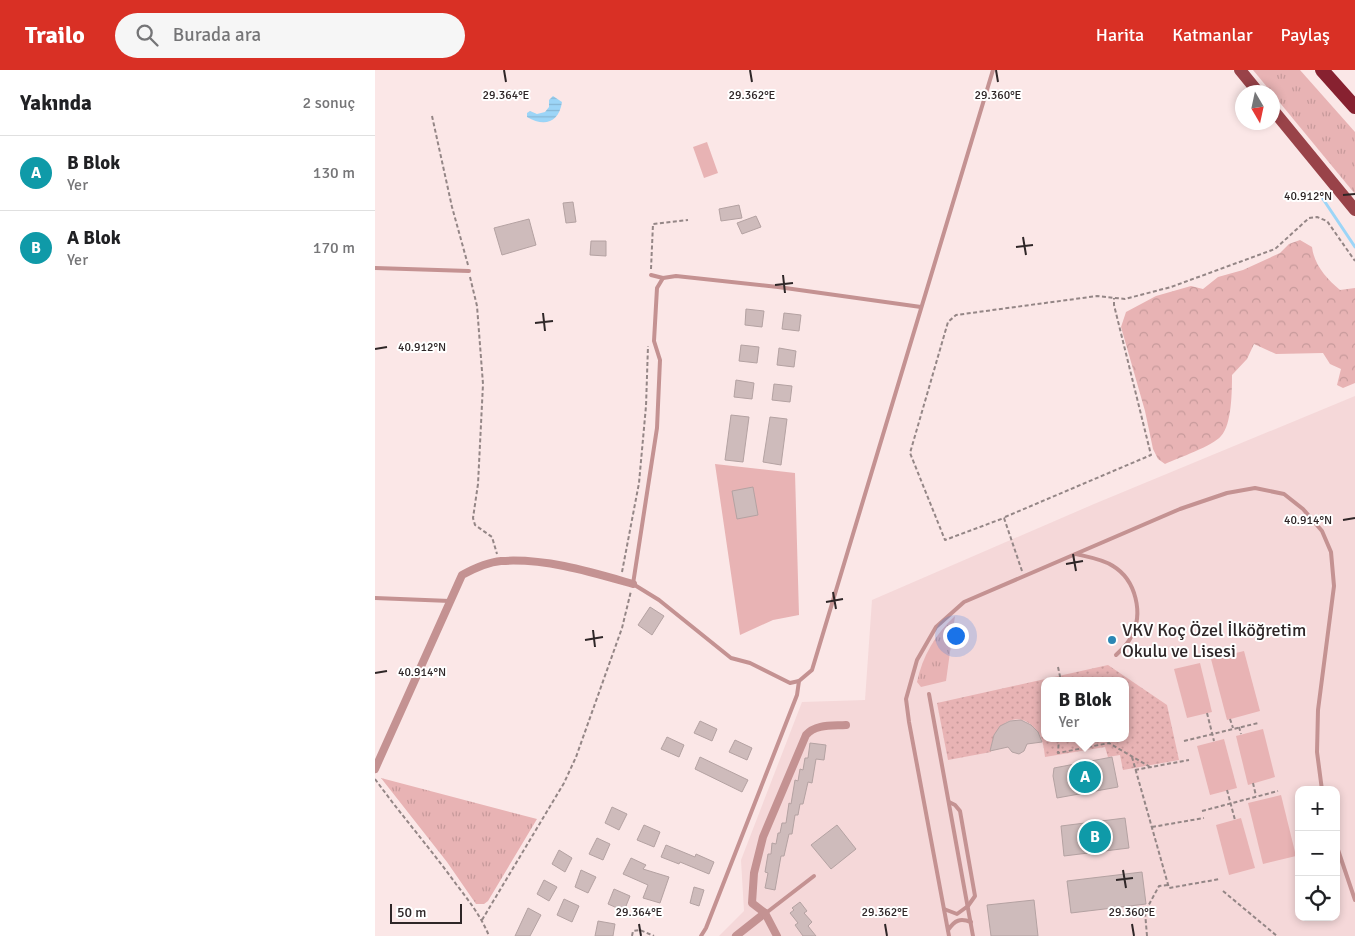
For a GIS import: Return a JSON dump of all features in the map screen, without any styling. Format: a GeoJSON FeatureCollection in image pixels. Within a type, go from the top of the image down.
{"type":"FeatureCollection","features":[{"type":"Feature","properties":{"kind":"highway"},"geometry":{"type":"LineString","coordinates":[[1323,70],[1355,107]]}},
{"type":"Feature","properties":{"kind":"main road"},"geometry":{"type":"LineString","coordinates":[[1240,70],[1252,85]]}},
{"type":"Feature","properties":{"kind":"main road"},"geometry":{"type":"LineString","coordinates":[[1280,119],[1355,210]]}},
{"type":"Feature","properties":{"kind":"street"},"geometry":{"type":"LineString","coordinates":[[375,769],[462,576],[473,570],[500,561],[547,562],[633,584]]}},
{"type":"Feature","properties":{"kind":"street"},"geometry":{"type":"LineString","coordinates":[[777,936],[765,914],[752,903],[754,873],[763,837],[803,740],[809,731],[819,727],[846,725]]}},
{"type":"Feature","properties":{"kind":"street"},"geometry":{"type":"LineString","coordinates":[[736,936],[765,914]]}},
{"type":"Feature","properties":{"kind":"lane"},"geometry":{"type":"LineString","coordinates":[[663,278],[657,288],[654,341],[660,360],[657,428],[633,584],[659,600],[731,658],[750,663],[790,683],[799,681],[812,670],[993,70]]}},
{"type":"Feature","properties":{"kind":"lane"},"geometry":{"type":"LineString","coordinates":[[375,268],[469,271]]}},
{"type":"Feature","properties":{"kind":"lane"},"geometry":{"type":"LineString","coordinates":[[651,275],[663,278],[676,276],[778,287],[921,307]]}},
{"type":"Feature","properties":{"kind":"lane"},"geometry":{"type":"LineString","coordinates":[[949,936],[906,699],[917,660],[936,627],[964,602],[1180,510],[1227,493],[1255,488],[1284,494],[1303,509],[1322,531],[1331,552],[1334,586],[1318,710],[1317,752],[1321,786]]}},
{"type":"Feature","properties":{"kind":"lane"},"geometry":{"type":"LineString","coordinates":[[1076,554],[1112,564],[1127,579],[1133,591],[1137,604],[1137,619],[1131,637],[1116,655]]}},
{"type":"Feature","properties":{"kind":"lane"},"geometry":{"type":"LineString","coordinates":[[375,598],[450,601]]}},
{"type":"Feature","properties":{"kind":"lane"},"geometry":{"type":"LineString","coordinates":[[701,936],[707,928],[797,695],[799,681]]}},
{"type":"Feature","properties":{"kind":"lane"},"geometry":{"type":"LineString","coordinates":[[929,694],[973,936]]}},
{"type":"Feature","properties":{"kind":"lane"},"geometry":{"type":"LineString","coordinates":[[944,908],[957,914],[968,906],[975,896],[960,811],[949,802]]}},
{"type":"Feature","properties":{"kind":"lane"},"geometry":{"type":"LineString","coordinates":[[1340,856],[1355,900]]}},
{"type":"Feature","properties":{"kind":"lane"},"geometry":{"type":"LineString","coordinates":[[765,914],[813,876]]}},
{"type":"Feature","properties":{"kind":"lane"},"geometry":{"type":"LineString","coordinates":[[948,930],[957,920],[971,922]]}},
{"type":"Feature","properties":{"kind":"path"},"geometry":{"type":"LineString","coordinates":[[432,116],[452,207],[477,306],[483,384],[478,484],[473,518],[475,525],[491,538],[500,561]]}},
{"type":"Feature","properties":{"kind":"path"},"geometry":{"type":"LineString","coordinates":[[1114,298],[1114,305],[1151,455],[1004,518],[945,540],[910,452],[948,322],[957,315],[1097,296],[1125,299],[1171,287],[1275,249],[1309,218],[1327,221],[1355,260]]}},
{"type":"Feature","properties":{"kind":"path"},"geometry":{"type":"LineString","coordinates":[[651,275],[653,224],[688,220]]}},
{"type":"Feature","properties":{"kind":"path"},"geometry":{"type":"LineString","coordinates":[[621,581],[639,482],[646,406],[648,338]]}},
{"type":"Feature","properties":{"kind":"path"},"geometry":{"type":"LineString","coordinates":[[1004,518],[1024,576]]}},
{"type":"Feature","properties":{"kind":"path"},"geometry":{"type":"LineString","coordinates":[[482,920],[564,783],[576,757],[623,628],[633,584]]}},
{"type":"Feature","properties":{"kind":"path"},"geometry":{"type":"LineString","coordinates":[[1058,667],[1060,677]]}},
{"type":"Feature","properties":{"kind":"path"},"geometry":{"type":"LineString","coordinates":[[1207,713],[1215,741]]}},
{"type":"Feature","properties":{"kind":"path"},"geometry":{"type":"LineString","coordinates":[[1230,719],[1233,728]]}},
{"type":"Feature","properties":{"kind":"path"},"geometry":{"type":"LineString","coordinates":[[1183,741],[1258,723]]}},
{"type":"Feature","properties":{"kind":"path"},"geometry":{"type":"LineString","coordinates":[[1239,727],[1241,734]]}},
{"type":"Feature","properties":{"kind":"path"},"geometry":{"type":"LineString","coordinates":[[1059,742],[1058,753],[1109,743],[1150,767]]}},
{"type":"Feature","properties":{"kind":"path"},"geometry":{"type":"LineString","coordinates":[[1132,757],[1169,888],[1220,879]]}},
{"type":"Feature","properties":{"kind":"path"},"geometry":{"type":"LineString","coordinates":[[1135,770],[1189,760]]}},
{"type":"Feature","properties":{"kind":"path"},"geometry":{"type":"LineString","coordinates":[[375,780],[437,857],[482,920],[489,936]]}},
{"type":"Feature","properties":{"kind":"path"},"geometry":{"type":"LineString","coordinates":[[1253,783],[1256,796]]}},
{"type":"Feature","properties":{"kind":"path"},"geometry":{"type":"LineString","coordinates":[[1227,790],[1235,820]]}},
{"type":"Feature","properties":{"kind":"path"},"geometry":{"type":"LineString","coordinates":[[1202,811],[1277,791]]}},
{"type":"Feature","properties":{"kind":"path"},"geometry":{"type":"LineString","coordinates":[[1252,797],[1253,802]]}},
{"type":"Feature","properties":{"kind":"path"},"geometry":{"type":"LineString","coordinates":[[1152,827],[1204,818]]}},
{"type":"Feature","properties":{"kind":"path"},"geometry":{"type":"LineString","coordinates":[[1147,936],[1145,912],[1159,886],[1169,885]]}},
{"type":"Feature","properties":{"kind":"path"},"geometry":{"type":"LineString","coordinates":[[1223,891],[1277,936]]}},
{"type":"Feature","properties":{"kind":"path"},"geometry":{"type":"LineString","coordinates":[[632,936],[633,930],[640,930],[654,936]]}},
{"type":"Feature","properties":{"kind":"shaded area","name":"VKV Koç Özel İlköğretim Okulu ve Lisesi"},"geometry":{"type":"Polygon","coordinates":[[[1355,396],[1355,936],[719,936],[744,911],[741,860],[802,702],[865,700],[872,600],[1094,504],[1355,396]]]}},
{"type":"Feature","properties":{"kind":"green space"},"geometry":{"type":"Polygon","coordinates":[[[1253,70],[1300,70],[1355,132],[1355,194],[1280,103],[1280,85],[1265,85],[1253,70]]]}},
{"type":"Feature","properties":{"kind":"green space"},"geometry":{"type":"Polygon","coordinates":[[[707,142],[718,173],[704,178],[693,147],[707,142]]]}},
{"type":"Feature","properties":{"kind":"green space"},"geometry":{"type":"Polygon","coordinates":[[[1300,240],[1312,247],[1315,260],[1322,271],[1340,290],[1355,288],[1355,383],[1343,388],[1337,385],[1341,369],[1330,364],[1323,353],[1276,354],[1254,344],[1247,359],[1232,375],[1229,416],[1225,431],[1217,440],[1203,448],[1165,464],[1158,459],[1153,449],[1145,411],[1121,327],[1126,312],[1156,296],[1191,286],[1203,289],[1218,277],[1243,270],[1280,253],[1289,244],[1300,240]]]}},
{"type":"Feature","properties":{"kind":"green space"},"geometry":{"type":"Polygon","coordinates":[[[715,464],[795,473],[799,615],[773,620],[740,635],[715,464]]]}},
{"type":"Feature","properties":{"kind":"green space"},"geometry":{"type":"Polygon","coordinates":[[[955,616],[946,681],[921,687],[917,682],[926,655],[936,638],[955,616]]]}},
{"type":"Feature","properties":{"kind":"green space"},"geometry":{"type":"Polygon","coordinates":[[[1244,651],[1260,711],[1227,720],[1211,659],[1244,651]]]}},
{"type":"Feature","properties":{"kind":"green space"},"geometry":{"type":"Polygon","coordinates":[[[1200,663],[1212,712],[1187,718],[1174,669],[1200,663]]]}},
{"type":"Feature","properties":{"kind":"green space"},"geometry":{"type":"Polygon","coordinates":[[[1108,665],[1126,677],[1054,677],[1108,665]]]}},
{"type":"Feature","properties":{"kind":"green space"},"geometry":{"type":"Polygon","coordinates":[[[1129,679],[1167,705],[1179,760],[1123,770],[1120,755],[1108,757],[1105,747],[1045,757],[1043,742],[1129,742],[1129,679]]]}},
{"type":"Feature","properties":{"kind":"green space"},"geometry":{"type":"Polygon","coordinates":[[[1041,680],[1041,738],[1030,724],[1022,720],[1014,720],[1007,722],[1001,727],[992,742],[991,752],[948,760],[937,703],[1041,680]]]}},
{"type":"Feature","properties":{"kind":"green space"},"geometry":{"type":"Polygon","coordinates":[[[1263,729],[1275,777],[1248,785],[1236,736],[1263,729]]]}},
{"type":"Feature","properties":{"kind":"green space"},"geometry":{"type":"Polygon","coordinates":[[[1224,739],[1237,788],[1210,795],[1197,746],[1224,739]]]}},
{"type":"Feature","properties":{"kind":"green space"},"geometry":{"type":"Polygon","coordinates":[[[381,778],[537,819],[488,901],[484,904],[476,904],[447,862],[381,778]]]}},
{"type":"Feature","properties":{"kind":"green space"},"geometry":{"type":"Polygon","coordinates":[[[1281,795],[1295,856],[1263,864],[1248,803],[1281,795]]]}},
{"type":"Feature","properties":{"kind":"green space"},"geometry":{"type":"Polygon","coordinates":[[[1241,818],[1255,868],[1229,875],[1216,825],[1241,818]]]}},
{"type":"Feature","properties":{"kind":"water"},"geometry":{"type":"Polygon","coordinates":[[[553,96],[562,102],[558,115],[554,119],[539,122],[527,117],[527,113],[530,111],[537,114],[545,112],[549,107],[549,100],[553,96]]]}},
{"type":"Feature","properties":{"kind":"building"},"geometry":{"type":"Polygon","coordinates":[[[573,202],[576,222],[566,223],[563,203],[573,202]]]}},
{"type":"Feature","properties":{"kind":"building"},"geometry":{"type":"Polygon","coordinates":[[[739,205],[742,218],[721,221],[719,209],[739,205]]]}},
{"type":"Feature","properties":{"kind":"building"},"geometry":{"type":"Polygon","coordinates":[[[756,216],[761,227],[742,234],[737,223],[756,216]]]}},
{"type":"Feature","properties":{"kind":"building"},"geometry":{"type":"Polygon","coordinates":[[[529,219],[536,245],[502,255],[494,228],[529,219]]]}},
{"type":"Feature","properties":{"kind":"building"},"geometry":{"type":"Polygon","coordinates":[[[591,241],[606,241],[606,256],[590,255],[591,241]]]}},
{"type":"Feature","properties":{"kind":"building"},"geometry":{"type":"Polygon","coordinates":[[[746,309],[764,311],[762,327],[745,325],[746,309]]]}},
{"type":"Feature","properties":{"kind":"building"},"geometry":{"type":"Polygon","coordinates":[[[784,313],[801,315],[799,331],[782,329],[784,313]]]}},
{"type":"Feature","properties":{"kind":"building"},"geometry":{"type":"Polygon","coordinates":[[[741,345],[759,347],[757,363],[739,361],[741,345]]]}},
{"type":"Feature","properties":{"kind":"building"},"geometry":{"type":"Polygon","coordinates":[[[779,348],[796,351],[794,367],[777,365],[779,348]]]}},
{"type":"Feature","properties":{"kind":"building"},"geometry":{"type":"Polygon","coordinates":[[[736,380],[754,383],[752,399],[734,397],[736,380]]]}},
{"type":"Feature","properties":{"kind":"building"},"geometry":{"type":"Polygon","coordinates":[[[774,384],[792,386],[790,402],[772,400],[774,384]]]}},
{"type":"Feature","properties":{"kind":"building"},"geometry":{"type":"Polygon","coordinates":[[[731,415],[749,417],[743,462],[725,460],[731,415]]]}},
{"type":"Feature","properties":{"kind":"building"},"geometry":{"type":"Polygon","coordinates":[[[770,417],[787,419],[781,465],[763,462],[770,417]]]}},
{"type":"Feature","properties":{"kind":"building"},"geometry":{"type":"Polygon","coordinates":[[[753,487],[758,515],[737,519],[732,491],[753,487]]]}},
{"type":"Feature","properties":{"kind":"building"},"geometry":{"type":"Polygon","coordinates":[[[650,607],[664,616],[652,635],[638,625],[650,607]]]}},
{"type":"Feature","properties":{"kind":"building"},"geometry":{"type":"Polygon","coordinates":[[[1021,720],[1031,725],[1038,732],[1042,742],[1027,744],[1024,751],[1019,754],[1012,752],[1008,747],[990,751],[994,735],[1000,726],[1010,721],[1021,720]]]}},
{"type":"Feature","properties":{"kind":"building"},"geometry":{"type":"Polygon","coordinates":[[[700,721],[717,729],[712,741],[694,733],[700,721]]]}},
{"type":"Feature","properties":{"kind":"building"},"geometry":{"type":"Polygon","coordinates":[[[667,737],[684,745],[679,757],[661,749],[667,737]]]}},
{"type":"Feature","properties":{"kind":"building"},"geometry":{"type":"Polygon","coordinates":[[[735,740],[752,748],[747,760],[729,752],[735,740]]]}},
{"type":"Feature","properties":{"kind":"building"},"geometry":{"type":"Polygon","coordinates":[[[810,743],[826,745],[824,760],[816,759],[812,783],[808,782],[803,804],[800,804],[798,815],[795,815],[792,834],[789,834],[784,856],[781,856],[775,890],[765,888],[768,873],[765,872],[768,854],[771,854],[772,843],[776,844],[782,823],[786,823],[795,780],[798,781],[800,769],[803,770],[805,758],[808,758],[810,743]]]}},
{"type":"Feature","properties":{"kind":"building"},"geometry":{"type":"Polygon","coordinates":[[[700,757],[748,780],[742,792],[695,769],[700,757]]]}},
{"type":"Feature","properties":{"kind":"building"},"geometry":{"type":"Polygon","coordinates":[[[1112,757],[1118,787],[1057,798],[1053,776],[1054,768],[1112,757]]]}},
{"type":"Feature","properties":{"kind":"building"},"geometry":{"type":"Polygon","coordinates":[[[612,807],[627,814],[619,830],[605,823],[612,807]]]}},
{"type":"Feature","properties":{"kind":"building"},"geometry":{"type":"Polygon","coordinates":[[[1125,818],[1129,848],[1064,856],[1061,826],[1125,818]]]}},
{"type":"Feature","properties":{"kind":"building"},"geometry":{"type":"Polygon","coordinates":[[[644,825],[660,832],[654,847],[637,840],[644,825]]]}},
{"type":"Feature","properties":{"kind":"building"},"geometry":{"type":"Polygon","coordinates":[[[837,825],[856,849],[831,869],[811,845],[837,825]]]}},
{"type":"Feature","properties":{"kind":"building"},"geometry":{"type":"Polygon","coordinates":[[[597,838],[610,844],[603,860],[589,854],[597,838]]]}},
{"type":"Feature","properties":{"kind":"building"},"geometry":{"type":"Polygon","coordinates":[[[666,845],[695,857],[696,854],[714,862],[709,874],[680,862],[679,864],[661,857],[666,845]]]}},
{"type":"Feature","properties":{"kind":"building"},"geometry":{"type":"Polygon","coordinates":[[[559,850],[572,858],[565,872],[552,864],[559,850]]]}},
{"type":"Feature","properties":{"kind":"building"},"geometry":{"type":"Polygon","coordinates":[[[631,858],[646,865],[643,869],[669,877],[660,903],[643,898],[648,885],[623,874],[631,858]]]}},
{"type":"Feature","properties":{"kind":"building"},"geometry":{"type":"Polygon","coordinates":[[[581,870],[596,877],[588,893],[575,887],[581,870]]]}},
{"type":"Feature","properties":{"kind":"building"},"geometry":{"type":"Polygon","coordinates":[[[1142,872],[1146,904],[1071,913],[1067,881],[1142,872]]]}},
{"type":"Feature","properties":{"kind":"building"},"geometry":{"type":"Polygon","coordinates":[[[544,880],[557,887],[549,901],[537,894],[544,880]]]}},
{"type":"Feature","properties":{"kind":"building"},"geometry":{"type":"Polygon","coordinates":[[[694,887],[704,890],[699,906],[690,903],[694,887]]]}},
{"type":"Feature","properties":{"kind":"building"},"geometry":{"type":"Polygon","coordinates":[[[614,889],[630,896],[624,911],[608,904],[614,889]]]}},
{"type":"Feature","properties":{"kind":"building"},"geometry":{"type":"Polygon","coordinates":[[[564,899],[579,906],[572,922],[557,915],[564,899]]]}},
{"type":"Feature","properties":{"kind":"building"},"geometry":{"type":"Polygon","coordinates":[[[1034,900],[1038,936],[991,936],[987,905],[1034,900]]]}},
{"type":"Feature","properties":{"kind":"building"},"geometry":{"type":"Polygon","coordinates":[[[800,902],[807,911],[804,913],[812,922],[808,926],[816,936],[803,936],[795,925],[798,923],[790,913],[794,910],[792,908],[800,902]]]}},
{"type":"Feature","properties":{"kind":"building"},"geometry":{"type":"Polygon","coordinates":[[[528,908],[541,915],[530,936],[515,936],[528,908]]]}},
{"type":"Feature","properties":{"kind":"building"},"geometry":{"type":"Polygon","coordinates":[[[598,921],[615,924],[613,936],[595,936],[598,921]]]}},
{"type":"Feature","properties":{"kind":"waterway"},"geometry":{"type":"LineString","coordinates":[[1323,199],[1355,247]]}},
{"type":"Feature","properties":{"kind":"place","name":"VKV Koç Özel İlköğretim Okulu ve Lisesi"},"geometry":{"type":"Point","coordinates":[1112,640]}},
{"type":"Feature","properties":{"kind":"place","name":"B Blok"},"geometry":{"type":"Point","coordinates":[1085,777]}},
{"type":"Feature","properties":{"kind":"place","name":"A Blok"},"geometry":{"type":"Point","coordinates":[1095,837]}}]}
